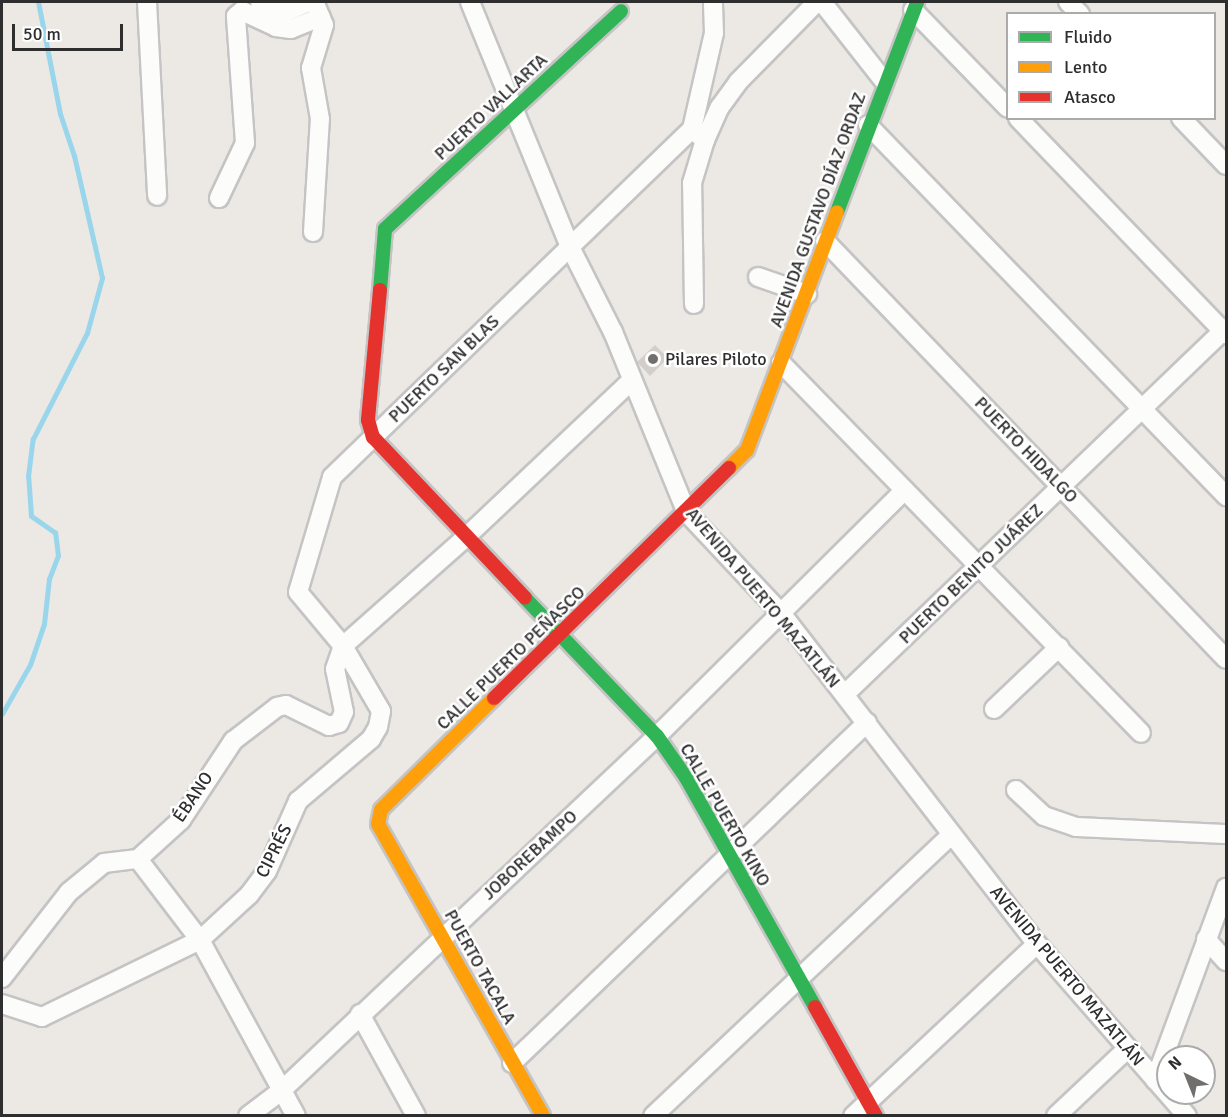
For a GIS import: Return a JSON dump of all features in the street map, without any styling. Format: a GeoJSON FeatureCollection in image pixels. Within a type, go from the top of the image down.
{"type":"FeatureCollection","features":[{"type":"Feature","properties":{"kind":"street"},"geometry":{"type":"LineString","coordinates":[[147,2],[157,196]]}},
{"type":"Feature","properties":{"kind":"street"},"geometry":{"type":"LineString","coordinates":[[260,2],[286,12],[308,2]]}},
{"type":"Feature","properties":{"kind":"street","name":"AVENIDA PUERTO MAZATLÁN"},"geometry":{"type":"LineString","coordinates":[[470,2],[570,247],[613,332],[687,513],[781,613],[1037,944],[1187,1116]]}},
{"type":"Feature","properties":{"kind":"street"},"geometry":{"type":"LineString","coordinates":[[694,304],[692,183],[714,33],[713,2]]}},
{"type":"Feature","properties":{"kind":"street"},"geometry":{"type":"LineString","coordinates":[[699,134],[738,82],[817,2]]}},
{"type":"Feature","properties":{"kind":"street"},"geometry":{"type":"LineString","coordinates":[[822,2],[884,81]]}},
{"type":"Feature","properties":{"kind":"street"},"geometry":{"type":"LineString","coordinates":[[915,6],[1006,106]]}},
{"type":"Feature","properties":{"kind":"street","name":"AVENIDA GUSTAVO DÍAZ ORDAZ"},"geometry":{"type":"LineString","coordinates":[[687,513],[747,450],[807,294],[884,81],[915,6]]}},
{"type":"Feature","properties":{"kind":"street"},"geometry":{"type":"LineString","coordinates":[[219,198],[245,143],[236,16],[242,11],[276,27],[291,29],[317,9],[324,25],[311,68],[320,119],[313,232]]}},
{"type":"Feature","properties":{"kind":"street","name":"PUERTO VALLARTA"},"geometry":{"type":"LineString","coordinates":[[373,437],[368,420],[385,229],[621,11]]}},
{"type":"Feature","properties":{"kind":"street"},"geometry":{"type":"LineString","coordinates":[[1020,120],[1226,331]]}},
{"type":"Feature","properties":{"kind":"street"},"geometry":{"type":"LineString","coordinates":[[1183,120],[1227,165]]}},
{"type":"Feature","properties":{"kind":"street"},"geometry":{"type":"LineString","coordinates":[[868,125],[1227,496]]}},
{"type":"Feature","properties":{"kind":"street","name":"PUERTO SAN BLAS"},"geometry":{"type":"LineString","coordinates":[[343,646],[298,592],[332,477],[570,247],[699,134]]}},
{"type":"Feature","properties":{"kind":"street","name":"PUERTO HIDALGO"},"geometry":{"type":"LineString","coordinates":[[825,241],[1227,659]]}},
{"type":"Feature","properties":{"kind":"street"},"geometry":{"type":"LineString","coordinates":[[758,277],[807,294]]}},
{"type":"Feature","properties":{"kind":"street","name":"PUERTO BENITO JUÁREZ"},"geometry":{"type":"LineString","coordinates":[[845,694],[1226,331]]}},
{"type":"Feature","properties":{"kind":"street"},"geometry":{"type":"LineString","coordinates":[[781,363],[981,564],[1141,733]]}},
{"type":"Feature","properties":{"kind":"street"},"geometry":{"type":"LineString","coordinates":[[343,646],[466,537],[632,380]]}},
{"type":"Feature","properties":{"kind":"street","name":"CALLE PUERTO KINO"},"geometry":{"type":"LineString","coordinates":[[373,437],[657,736],[685,776],[872,1108]]}},
{"type":"Feature","properties":{"kind":"street","name":"JOBOREBAMPO"},"geometry":{"type":"LineString","coordinates":[[248,1116],[281,1091],[657,736],[905,490]]}},
{"type":"Feature","properties":{"kind":"street","name":"CALLE PUERTO PEÑASCO"},"geometry":{"type":"LineString","coordinates":[[383,838],[378,824],[381,810],[390,798],[687,513]]}},
{"type":"Feature","properties":{"kind":"street","name":"ÉBANO"},"geometry":{"type":"LineString","coordinates":[[138,859],[181,820],[233,741],[277,707],[286,705],[329,726],[339,723],[344,712],[335,669],[343,646]]}},
{"type":"Feature","properties":{"kind":"street","name":"CIPRÉS"},"geometry":{"type":"LineString","coordinates":[[2,1004],[42,1017],[200,940],[249,895],[267,871],[298,801],[371,739],[378,727],[381,711],[343,646]]}},
{"type":"Feature","properties":{"kind":"street"},"geometry":{"type":"LineString","coordinates":[[994,709],[1059,647]]}},
{"type":"Feature","properties":{"kind":"street"},"geometry":{"type":"LineString","coordinates":[[512,1063],[867,723]]}},
{"type":"Feature","properties":{"kind":"street"},"geometry":{"type":"LineString","coordinates":[[1016,790],[1044,816],[1060,824],[1227,834]]}},
{"type":"Feature","properties":{"kind":"street"},"geometry":{"type":"LineString","coordinates":[[653,1116],[951,835]]}},
{"type":"Feature","properties":{"kind":"street","name":"PUERTO TACALA"},"geometry":{"type":"LineString","coordinates":[[383,838],[444,937],[543,1116]]}},
{"type":"Feature","properties":{"kind":"street"},"geometry":{"type":"LineString","coordinates":[[2,978],[86,876],[104,863],[138,859],[200,940],[296,1116]]}},
{"type":"Feature","properties":{"kind":"street"},"geometry":{"type":"LineString","coordinates":[[1155,1080],[1227,888]]}},
{"type":"Feature","properties":{"kind":"street"},"geometry":{"type":"LineString","coordinates":[[1206,939],[1227,961]]}},
{"type":"Feature","properties":{"kind":"street"},"geometry":{"type":"LineString","coordinates":[[853,1116],[872,1108],[1037,944]]}},
{"type":"Feature","properties":{"kind":"street"},"geometry":{"type":"LineString","coordinates":[[360,1014],[416,1116]]}},
{"type":"Feature","properties":{"kind":"street"},"geometry":{"type":"LineString","coordinates":[[1056,1116],[1127,1049]]}},
{"type":"Feature","properties":{"kind":"building","name":"Pilares Piloto"},"geometry":{"type":"Polygon","coordinates":[[[655,345],[668,358],[650,376],[637,362],[655,345]]]}},
{"type":"Feature","properties":{"kind":"waterway"},"geometry":{"type":"LineString","coordinates":[[2,714],[30,665],[44,624],[49,579],[58,556],[55,533],[31,516],[28,477],[33,439],[87,333],[102,278],[74,156],[60,114],[38,2]]}},
{"type":"Feature","properties":{"kind":"traffic: fast"},"geometry":{"type":"LineString","coordinates":[[837,212],[917,2]]}},
{"type":"Feature","properties":{"kind":"traffic: fast"},"geometry":{"type":"LineString","coordinates":[[380,290],[385,229],[621,11]]}},
{"type":"Feature","properties":{"kind":"traffic: fast"},"geometry":{"type":"LineString","coordinates":[[525,598],[657,736],[685,776],[815,1007]]}},
{"type":"Feature","properties":{"kind":"traffic: slow"},"geometry":{"type":"LineString","coordinates":[[729,468],[747,450],[837,212]]}},
{"type":"Feature","properties":{"kind":"traffic: slow"},"geometry":{"type":"LineString","coordinates":[[494,698],[381,810],[378,824],[543,1116]]}},
{"type":"Feature","properties":{"kind":"traffic: jam"},"geometry":{"type":"LineString","coordinates":[[380,290],[368,420],[373,437],[525,598]]}},
{"type":"Feature","properties":{"kind":"traffic: jam"},"geometry":{"type":"LineString","coordinates":[[494,698],[729,468]]}},
{"type":"Feature","properties":{"kind":"traffic: jam"},"geometry":{"type":"LineString","coordinates":[[815,1007],[876,1116]]}},
{"type":"Feature","properties":{"kind":"place","name":"Pilares Piloto"},"geometry":{"type":"Point","coordinates":[653,359]}}]}
